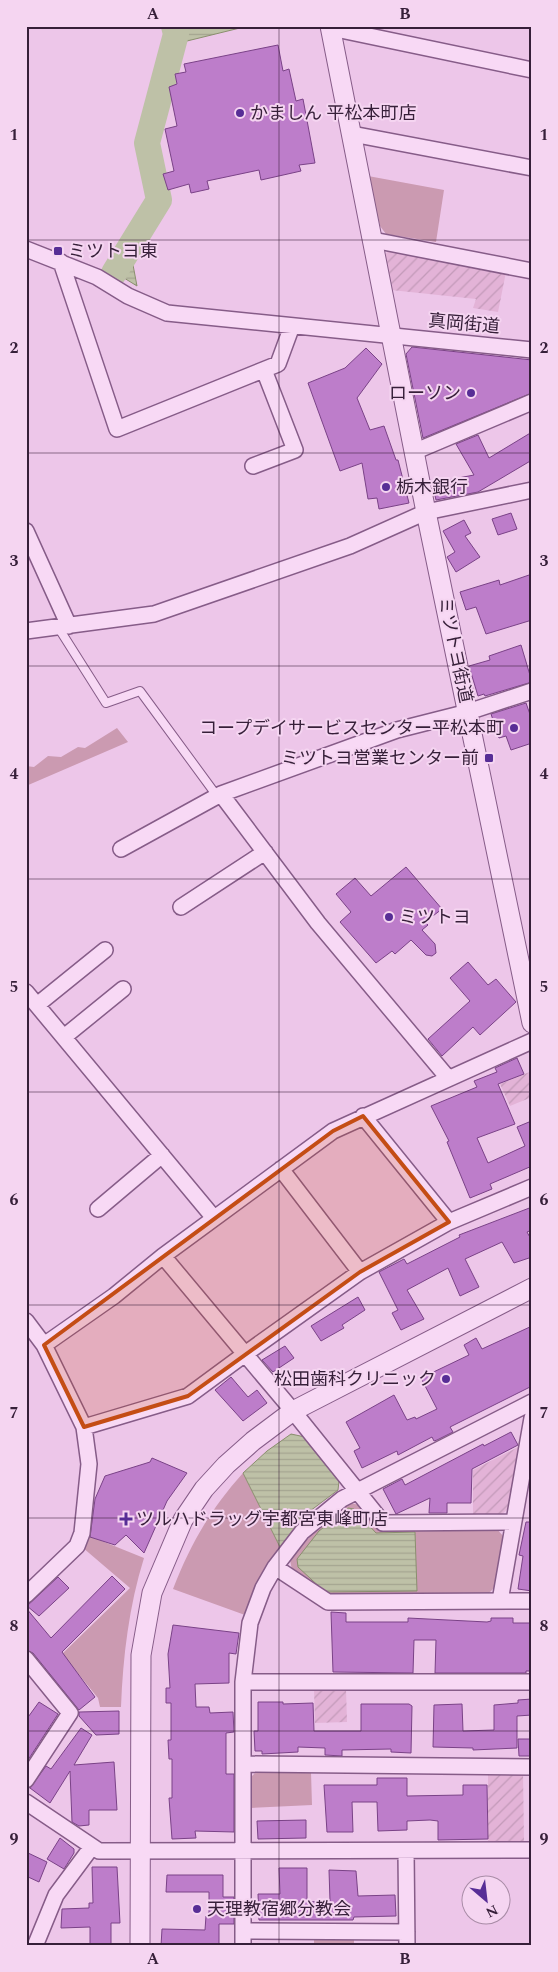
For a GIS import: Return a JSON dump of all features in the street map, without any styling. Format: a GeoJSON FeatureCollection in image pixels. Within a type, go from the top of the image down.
{"type":"FeatureCollection","features":[{"type":"Feature","properties":{"kind":"street"},"geometry":{"type":"LineString","coordinates":[[331,27],[532,70]]}},
{"type":"Feature","properties":{"kind":"street","name":"ミツトヨ街道"},"geometry":{"type":"LineString","coordinates":[[331,27],[416,452],[426,512],[532,1023]]}},
{"type":"Feature","properties":{"kind":"street"},"geometry":{"type":"LineString","coordinates":[[352,134],[532,168]]}},
{"type":"Feature","properties":{"kind":"street"},"geometry":{"type":"LineString","coordinates":[[373,240],[532,271]]}},
{"type":"Feature","properties":{"kind":"street","name":"真岡街道"},"geometry":{"type":"LineString","coordinates":[[26,249],[97,277],[128,296],[167,313],[532,350]]}},
{"type":"Feature","properties":{"kind":"street"},"geometry":{"type":"LineString","coordinates":[[61,262],[117,429],[278,364],[292,326]]}},
{"type":"Feature","properties":{"kind":"street"},"geometry":{"type":"LineString","coordinates":[[253,466],[295,450],[264,370]]}},
{"type":"Feature","properties":{"kind":"street"},"geometry":{"type":"LineString","coordinates":[[416,452],[532,402]]}},
{"type":"Feature","properties":{"kind":"street"},"geometry":{"type":"LineString","coordinates":[[26,632],[154,614],[350,546],[426,512],[532,490]]}},
{"type":"Feature","properties":{"kind":"street"},"geometry":{"type":"LineString","coordinates":[[26,531],[63,626]]}},
{"type":"Feature","properties":{"kind":"street"},"geometry":{"type":"LineString","coordinates":[[121,849],[219,795],[397,730],[468,712],[532,691]]}},
{"type":"Feature","properties":{"kind":"street"},"geometry":{"type":"LineString","coordinates":[[219,795],[265,852],[318,923],[448,1078]]}},
{"type":"Feature","properties":{"kind":"street"},"geometry":{"type":"LineString","coordinates":[[181,907],[265,852]]}},
{"type":"Feature","properties":{"kind":"street"},"geometry":{"type":"LineString","coordinates":[[105,950],[29,996],[214,1218]]}},
{"type":"Feature","properties":{"kind":"street"},"geometry":{"type":"LineString","coordinates":[[64,1037],[123,989]]}},
{"type":"Feature","properties":{"kind":"street"},"geometry":{"type":"LineString","coordinates":[[44,1345],[114,1296],[214,1218],[333,1131],[532,1041]]}},
{"type":"Feature","properties":{"kind":"street"},"geometry":{"type":"LineString","coordinates":[[363,1116],[449,1222]]}},
{"type":"Feature","properties":{"kind":"street"},"geometry":{"type":"LineString","coordinates":[[98,1208],[162,1155]]}},
{"type":"Feature","properties":{"kind":"street"},"geometry":{"type":"LineString","coordinates":[[281,1169],[360,1272]]}},
{"type":"Feature","properties":{"kind":"street"},"geometry":{"type":"LineString","coordinates":[[84,1427],[188,1396],[360,1272],[449,1222],[532,1187]]}},
{"type":"Feature","properties":{"kind":"street"},"geometry":{"type":"LineString","coordinates":[[164,1256],[383,1523],[513,1522]]}},
{"type":"Feature","properties":{"kind":"street"},"geometry":{"type":"LineString","coordinates":[[140,1946],[141,1656],[152,1593],[183,1520],[204,1489],[226,1465],[253,1441],[293,1411],[532,1288]]}},
{"type":"Feature","properties":{"kind":"street"},"geometry":{"type":"LineString","coordinates":[[26,1322],[44,1345],[84,1427],[88,1464],[82,1533],[77,1546],[26,1595]]}},
{"type":"Feature","properties":{"kind":"street"},"geometry":{"type":"LineString","coordinates":[[406,1851],[407,1939],[243,1939],[243,1682],[250,1623],[263,1588],[275,1567],[302,1532],[322,1514],[356,1491],[532,1402]]}},
{"type":"Feature","properties":{"kind":"street"},"geometry":{"type":"LineString","coordinates":[[500,1601],[532,1418]]}},
{"type":"Feature","properties":{"kind":"street"},"geometry":{"type":"LineString","coordinates":[[275,1567],[328,1602],[532,1601]]}},
{"type":"Feature","properties":{"kind":"street"},"geometry":{"type":"LineString","coordinates":[[26,1659],[70,1713],[26,1780]]}},
{"type":"Feature","properties":{"kind":"street"},"geometry":{"type":"LineString","coordinates":[[243,1682],[532,1682]]}},
{"type":"Feature","properties":{"kind":"street"},"geometry":{"type":"LineString","coordinates":[[243,1764],[532,1767]]}},
{"type":"Feature","properties":{"kind":"street"},"geometry":{"type":"LineString","coordinates":[[26,1802],[91,1848],[99,1851],[532,1850]]}},
{"type":"Feature","properties":{"kind":"street"},"geometry":{"type":"LineString","coordinates":[[35,1946],[56,1895],[91,1848]]}},
{"type":"Feature","properties":{"kind":"lane"},"geometry":{"type":"LineString","coordinates":[[63,626],[106,703],[140,691],[219,795]]}},
{"type":"Feature","properties":{"kind":"highlighted area"},"geometry":{"type":"Polygon","coordinates":[[[363,1116],[449,1222],[360,1272],[188,1396],[84,1427],[44,1345],[333,1131],[363,1116]]]}},
{"type":"Feature","properties":{"kind":"shaded area"},"geometry":{"type":"Polygon","coordinates":[[[183,26],[248,26],[187,41],[183,26]]]}},
{"type":"Feature","properties":{"kind":"shaded area"},"geometry":{"type":"Polygon","coordinates":[[[368,176],[444,190],[436,242],[386,234],[380,226],[368,176]]]}},
{"type":"Feature","properties":{"kind":"shaded area"},"geometry":{"type":"Polygon","coordinates":[[[392,248],[506,272],[498,312],[473,308],[476,299],[391,290],[384,255],[392,248]]]}},
{"type":"Feature","properties":{"kind":"shaded area"},"geometry":{"type":"Polygon","coordinates":[[[130,249],[137,286],[116,273],[130,249]]]}},
{"type":"Feature","properties":{"kind":"shaded area"},"geometry":{"type":"Polygon","coordinates":[[[117,728],[128,742],[26,786],[26,766],[34,767],[48,756],[61,757],[78,747],[85,748],[117,728]]]}},
{"type":"Feature","properties":{"kind":"shaded area"},"geometry":{"type":"Polygon","coordinates":[[[532,1071],[532,1097],[510,1106],[500,1084],[532,1071]]]}},
{"type":"Feature","properties":{"kind":"shaded area"},"geometry":{"type":"Polygon","coordinates":[[[291,1434],[305,1437],[339,1481],[338,1490],[306,1514],[280,1547],[243,1473],[267,1451],[291,1434]]]}},
{"type":"Feature","properties":{"kind":"shaded area"},"geometry":{"type":"Polygon","coordinates":[[[520,1446],[510,1507],[500,1516],[473,1515],[473,1470],[520,1446]]]}},
{"type":"Feature","properties":{"kind":"shaded area"},"geometry":{"type":"Polygon","coordinates":[[[243,1473],[280,1547],[258,1584],[245,1615],[173,1589],[202,1528],[221,1500],[243,1473]]]}},
{"type":"Feature","properties":{"kind":"shaded area"},"geometry":{"type":"Polygon","coordinates":[[[351,1503],[359,1505],[379,1529],[496,1528],[504,1537],[495,1587],[487,1595],[325,1592],[292,1570],[290,1560],[318,1529],[351,1503]]]}},
{"type":"Feature","properties":{"kind":"shaded area"},"geometry":{"type":"Polygon","coordinates":[[[348,1508],[354,1509],[376,1533],[415,1532],[417,1591],[325,1592],[298,1567],[297,1559],[319,1531],[348,1508]]]}},
{"type":"Feature","properties":{"kind":"shaded area"},"geometry":{"type":"Polygon","coordinates":[[[87,1535],[144,1558],[134,1594],[128,1631],[121,1707],[100,1707],[98,1698],[62,1654],[130,1588],[82,1547],[87,1535]]]}},
{"type":"Feature","properties":{"kind":"shaded area"},"geometry":{"type":"Polygon","coordinates":[[[314,1689],[346,1689],[347,1722],[315,1723],[314,1689]]]}},
{"type":"Feature","properties":{"kind":"shaded area"},"geometry":{"type":"Polygon","coordinates":[[[488,1771],[523,1771],[524,1841],[488,1841],[488,1771]]]}},
{"type":"Feature","properties":{"kind":"shaded area"},"geometry":{"type":"Polygon","coordinates":[[[256,1772],[311,1772],[312,1805],[249,1808],[249,1779],[256,1772]]]}},
{"type":"Feature","properties":{"kind":"shaded area"},"geometry":{"type":"Polygon","coordinates":[[[314,1938],[354,1938],[354,1946],[314,1946],[314,1938]]]}},
{"type":"Feature","properties":{"kind":"building","name":"かましん 平松本町店"},"geometry":{"type":"Polygon","coordinates":[[[278,45],[283,71],[289,69],[296,101],[303,99],[315,163],[299,165],[301,171],[261,180],[259,170],[207,181],[209,189],[191,193],[189,184],[168,190],[163,174],[174,171],[165,129],[177,126],[169,87],[177,84],[175,74],[186,72],[184,64],[278,45]]]}},
{"type":"Feature","properties":{"kind":"building","name":"ローソン"},"geometry":{"type":"Polygon","coordinates":[[[412,347],[532,360],[532,393],[423,438],[406,354],[412,347]]]}},
{"type":"Feature","properties":{"kind":"building"},"geometry":{"type":"Polygon","coordinates":[[[366,348],[382,364],[357,398],[370,430],[384,426],[396,460],[398,460],[409,503],[379,509],[377,498],[368,499],[362,463],[340,471],[308,383],[345,368],[366,348]]]}},
{"type":"Feature","properties":{"kind":"building"},"geometry":{"type":"Polygon","coordinates":[[[532,432],[532,460],[478,492],[436,500],[432,483],[474,475],[456,444],[478,435],[489,458],[532,432]]]}},
{"type":"Feature","properties":{"kind":"building"},"geometry":{"type":"Polygon","coordinates":[[[511,513],[517,529],[498,535],[492,519],[511,513]]]}},
{"type":"Feature","properties":{"kind":"building"},"geometry":{"type":"Polygon","coordinates":[[[464,520],[471,533],[465,536],[480,557],[456,572],[447,557],[455,552],[443,531],[464,520]]]}},
{"type":"Feature","properties":{"kind":"building"},"geometry":{"type":"Polygon","coordinates":[[[532,574],[532,620],[486,634],[476,607],[466,610],[460,592],[499,580],[500,585],[532,574]]]}},
{"type":"Feature","properties":{"kind":"building"},"geometry":{"type":"Polygon","coordinates":[[[521,645],[532,682],[485,696],[484,694],[478,696],[469,666],[490,660],[489,656],[521,645]]]}},
{"type":"Feature","properties":{"kind":"building","name":"コープデイサービスセンター平松本町"},"geometry":{"type":"Polygon","coordinates":[[[526,703],[532,720],[532,743],[511,750],[506,736],[499,738],[491,714],[526,703]]]}},
{"type":"Feature","properties":{"kind":"building","name":"ミツトヨ"},"geometry":{"type":"Polygon","coordinates":[[[406,867],[442,909],[425,922],[428,925],[422,930],[435,944],[436,953],[432,956],[426,955],[411,940],[395,954],[392,951],[376,963],[340,922],[351,912],[336,894],[355,878],[371,896],[406,867]]]}},
{"type":"Feature","properties":{"kind":"building","name":"ミツトヨ"},"geometry":{"type":"Polygon","coordinates":[[[468,962],[488,985],[496,979],[516,1002],[480,1035],[473,1027],[442,1056],[428,1039],[470,1001],[450,978],[468,962]]]}},
{"type":"Feature","properties":{"kind":"building"},"geometry":{"type":"Polygon","coordinates":[[[517,1058],[524,1074],[498,1084],[515,1124],[477,1138],[488,1163],[525,1146],[517,1127],[529,1122],[532,1128],[532,1166],[490,1184],[492,1189],[470,1198],[447,1142],[449,1141],[431,1106],[477,1087],[474,1081],[497,1072],[495,1068],[517,1058]]]}},
{"type":"Feature","properties":{"kind":"building"},"geometry":{"type":"Polygon","coordinates":[[[532,1207],[532,1230],[527,1232],[532,1241],[532,1257],[514,1263],[502,1242],[465,1259],[479,1287],[460,1296],[448,1268],[407,1290],[424,1319],[401,1330],[392,1313],[398,1310],[379,1272],[404,1259],[407,1264],[460,1237],[459,1235],[532,1207]]]}},
{"type":"Feature","properties":{"kind":"building"},"geometry":{"type":"Polygon","coordinates":[[[358,1297],[365,1310],[342,1325],[344,1328],[321,1341],[311,1326],[358,1297]]]}},
{"type":"Feature","properties":{"kind":"building"},"geometry":{"type":"Polygon","coordinates":[[[532,1326],[532,1386],[450,1427],[453,1432],[437,1440],[434,1441],[432,1437],[398,1455],[397,1451],[362,1468],[354,1451],[360,1448],[346,1422],[394,1395],[407,1420],[415,1417],[416,1419],[437,1409],[421,1378],[469,1355],[464,1345],[476,1338],[482,1349],[532,1326]]]}},
{"type":"Feature","properties":{"kind":"building"},"geometry":{"type":"Polygon","coordinates":[[[285,1346],[294,1358],[273,1372],[262,1360],[285,1346]]]}},
{"type":"Feature","properties":{"kind":"building"},"geometry":{"type":"Polygon","coordinates":[[[231,1377],[248,1397],[257,1390],[267,1403],[243,1421],[215,1390],[231,1377]]]}},
{"type":"Feature","properties":{"kind":"building"},"geometry":{"type":"Polygon","coordinates":[[[511,1432],[518,1445],[472,1469],[471,1503],[447,1503],[447,1513],[429,1513],[430,1498],[396,1514],[383,1489],[402,1479],[405,1485],[483,1444],[484,1446],[511,1432]]]}},
{"type":"Feature","properties":{"kind":"building","name":"ツルハドラッグ宇都宮東峰町店"},"geometry":{"type":"Polygon","coordinates":[[[152,1458],[187,1473],[167,1501],[144,1553],[126,1535],[115,1545],[90,1537],[95,1499],[105,1476],[150,1462],[152,1458]]]}},
{"type":"Feature","properties":{"kind":"building"},"geometry":{"type":"Polygon","coordinates":[[[526,1522],[532,1522],[532,1591],[518,1589],[523,1556],[519,1555],[526,1522]]]}},
{"type":"Feature","properties":{"kind":"building"},"geometry":{"type":"Polygon","coordinates":[[[112,1576],[125,1589],[62,1652],[95,1697],[79,1710],[33,1653],[26,1650],[26,1608],[51,1638],[112,1576]]]}},
{"type":"Feature","properties":{"kind":"building"},"geometry":{"type":"Polygon","coordinates":[[[58,1577],[69,1588],[39,1616],[27,1606],[58,1577]]]}},
{"type":"Feature","properties":{"kind":"building"},"geometry":{"type":"Polygon","coordinates":[[[331,1612],[346,1613],[346,1622],[408,1622],[408,1618],[487,1622],[491,1621],[491,1618],[513,1618],[513,1623],[532,1623],[532,1671],[526,1671],[526,1673],[435,1673],[436,1640],[414,1640],[413,1673],[333,1672],[331,1612]]]}},
{"type":"Feature","properties":{"kind":"building"},"geometry":{"type":"Polygon","coordinates":[[[173,1625],[239,1633],[236,1654],[229,1653],[229,1683],[195,1684],[196,1707],[209,1707],[210,1713],[233,1712],[234,1732],[226,1733],[226,1774],[234,1774],[234,1832],[195,1831],[196,1838],[172,1839],[169,1798],[172,1798],[172,1759],[169,1759],[168,1740],[171,1740],[171,1703],[166,1703],[166,1688],[170,1688],[168,1654],[173,1625]]]}},
{"type":"Feature","properties":{"kind":"building"},"geometry":{"type":"Polygon","coordinates":[[[532,1699],[532,1715],[517,1716],[517,1748],[473,1750],[473,1748],[433,1747],[434,1705],[462,1704],[463,1731],[494,1730],[494,1705],[518,1703],[518,1700],[532,1699]]]}},
{"type":"Feature","properties":{"kind":"building"},"geometry":{"type":"Polygon","coordinates":[[[39,1702],[58,1714],[26,1763],[26,1720],[39,1702]]]}},
{"type":"Feature","properties":{"kind":"building"},"geometry":{"type":"Polygon","coordinates":[[[258,1702],[283,1702],[283,1704],[313,1703],[314,1731],[361,1731],[361,1704],[409,1704],[412,1706],[411,1753],[391,1752],[391,1749],[342,1750],[342,1756],[325,1755],[325,1748],[298,1747],[298,1752],[262,1754],[262,1751],[255,1751],[254,1731],[258,1731],[258,1702]]]}},
{"type":"Feature","properties":{"kind":"building"},"geometry":{"type":"Polygon","coordinates":[[[119,1711],[119,1734],[96,1735],[79,1716],[79,1712],[119,1711]]]}},
{"type":"Feature","properties":{"kind":"building"},"geometry":{"type":"Polygon","coordinates":[[[81,1728],[92,1735],[74,1765],[114,1762],[117,1810],[89,1810],[89,1825],[79,1826],[72,1822],[70,1771],[50,1803],[30,1788],[46,1766],[51,1769],[81,1728]]]}},
{"type":"Feature","properties":{"kind":"building"},"geometry":{"type":"Polygon","coordinates":[[[518,1739],[532,1739],[532,1756],[519,1756],[518,1739]]]}},
{"type":"Feature","properties":{"kind":"building"},"geometry":{"type":"Polygon","coordinates":[[[377,1778],[407,1778],[407,1796],[463,1795],[463,1785],[487,1785],[488,1839],[438,1840],[438,1821],[430,1820],[407,1821],[407,1830],[378,1831],[377,1802],[352,1802],[353,1832],[327,1832],[324,1785],[377,1785],[377,1778]]]}},
{"type":"Feature","properties":{"kind":"building"},"geometry":{"type":"Polygon","coordinates":[[[306,1820],[306,1838],[258,1839],[257,1821],[306,1820]]]}},
{"type":"Feature","properties":{"kind":"building"},"geometry":{"type":"Polygon","coordinates":[[[60,1838],[74,1849],[74,1853],[64,1869],[47,1859],[60,1838]]]}},
{"type":"Feature","properties":{"kind":"building"},"geometry":{"type":"Polygon","coordinates":[[[26,1852],[47,1862],[39,1882],[26,1876],[26,1852]]]}},
{"type":"Feature","properties":{"kind":"building"},"geometry":{"type":"Polygon","coordinates":[[[92,1867],[117,1867],[120,1923],[111,1923],[111,1946],[90,1946],[90,1927],[61,1928],[62,1909],[89,1908],[89,1903],[93,1903],[92,1867]]]}},
{"type":"Feature","properties":{"kind":"building"},"geometry":{"type":"Polygon","coordinates":[[[279,1868],[307,1868],[307,1902],[330,1901],[329,1870],[356,1871],[358,1896],[395,1895],[396,1916],[354,1917],[353,1920],[259,1920],[258,1894],[280,1894],[279,1868]]]}},
{"type":"Feature","properties":{"kind":"building"},"geometry":{"type":"Polygon","coordinates":[[[167,1875],[223,1875],[223,1897],[234,1897],[234,1924],[219,1924],[219,1946],[161,1946],[162,1929],[205,1930],[206,1916],[209,1916],[209,1892],[166,1892],[167,1875]]]}},
{"type":"Feature","properties":{"kind":"waterway"},"geometry":{"type":"LineString","coordinates":[[114,273],[159,200],[147,143],[176,34],[174,26]]}},
{"type":"Feature","properties":{"kind":"place","name":"かましん 平松本町店"},"geometry":{"type":"Point","coordinates":[240,113]}},
{"type":"Feature","properties":{"kind":"place","name":"ミツトヨ東"},"geometry":{"type":"Point","coordinates":[58,251]}},
{"type":"Feature","properties":{"kind":"place","name":"ローソン"},"geometry":{"type":"Point","coordinates":[471,393]}},
{"type":"Feature","properties":{"kind":"place","name":"栃木銀行"},"geometry":{"type":"Point","coordinates":[386,487]}},
{"type":"Feature","properties":{"kind":"place","name":"コープデイサービスセンター平松本町"},"geometry":{"type":"Point","coordinates":[514,728]}},
{"type":"Feature","properties":{"kind":"place","name":"ミツトヨ営業センター前"},"geometry":{"type":"Point","coordinates":[489,758]}},
{"type":"Feature","properties":{"kind":"place","name":"ミツトヨ"},"geometry":{"type":"Point","coordinates":[389,917]}},
{"type":"Feature","properties":{"kind":"place","name":"松田歯科クリニック"},"geometry":{"type":"Point","coordinates":[446,1379]}},
{"type":"Feature","properties":{"kind":"place","name":"ツルハドラッグ宇都宮東峰町店"},"geometry":{"type":"Point","coordinates":[126,1519]}},
{"type":"Feature","properties":{"kind":"place","name":"天理教宿郷分教会"},"geometry":{"type":"Point","coordinates":[197,1909]}}]}
